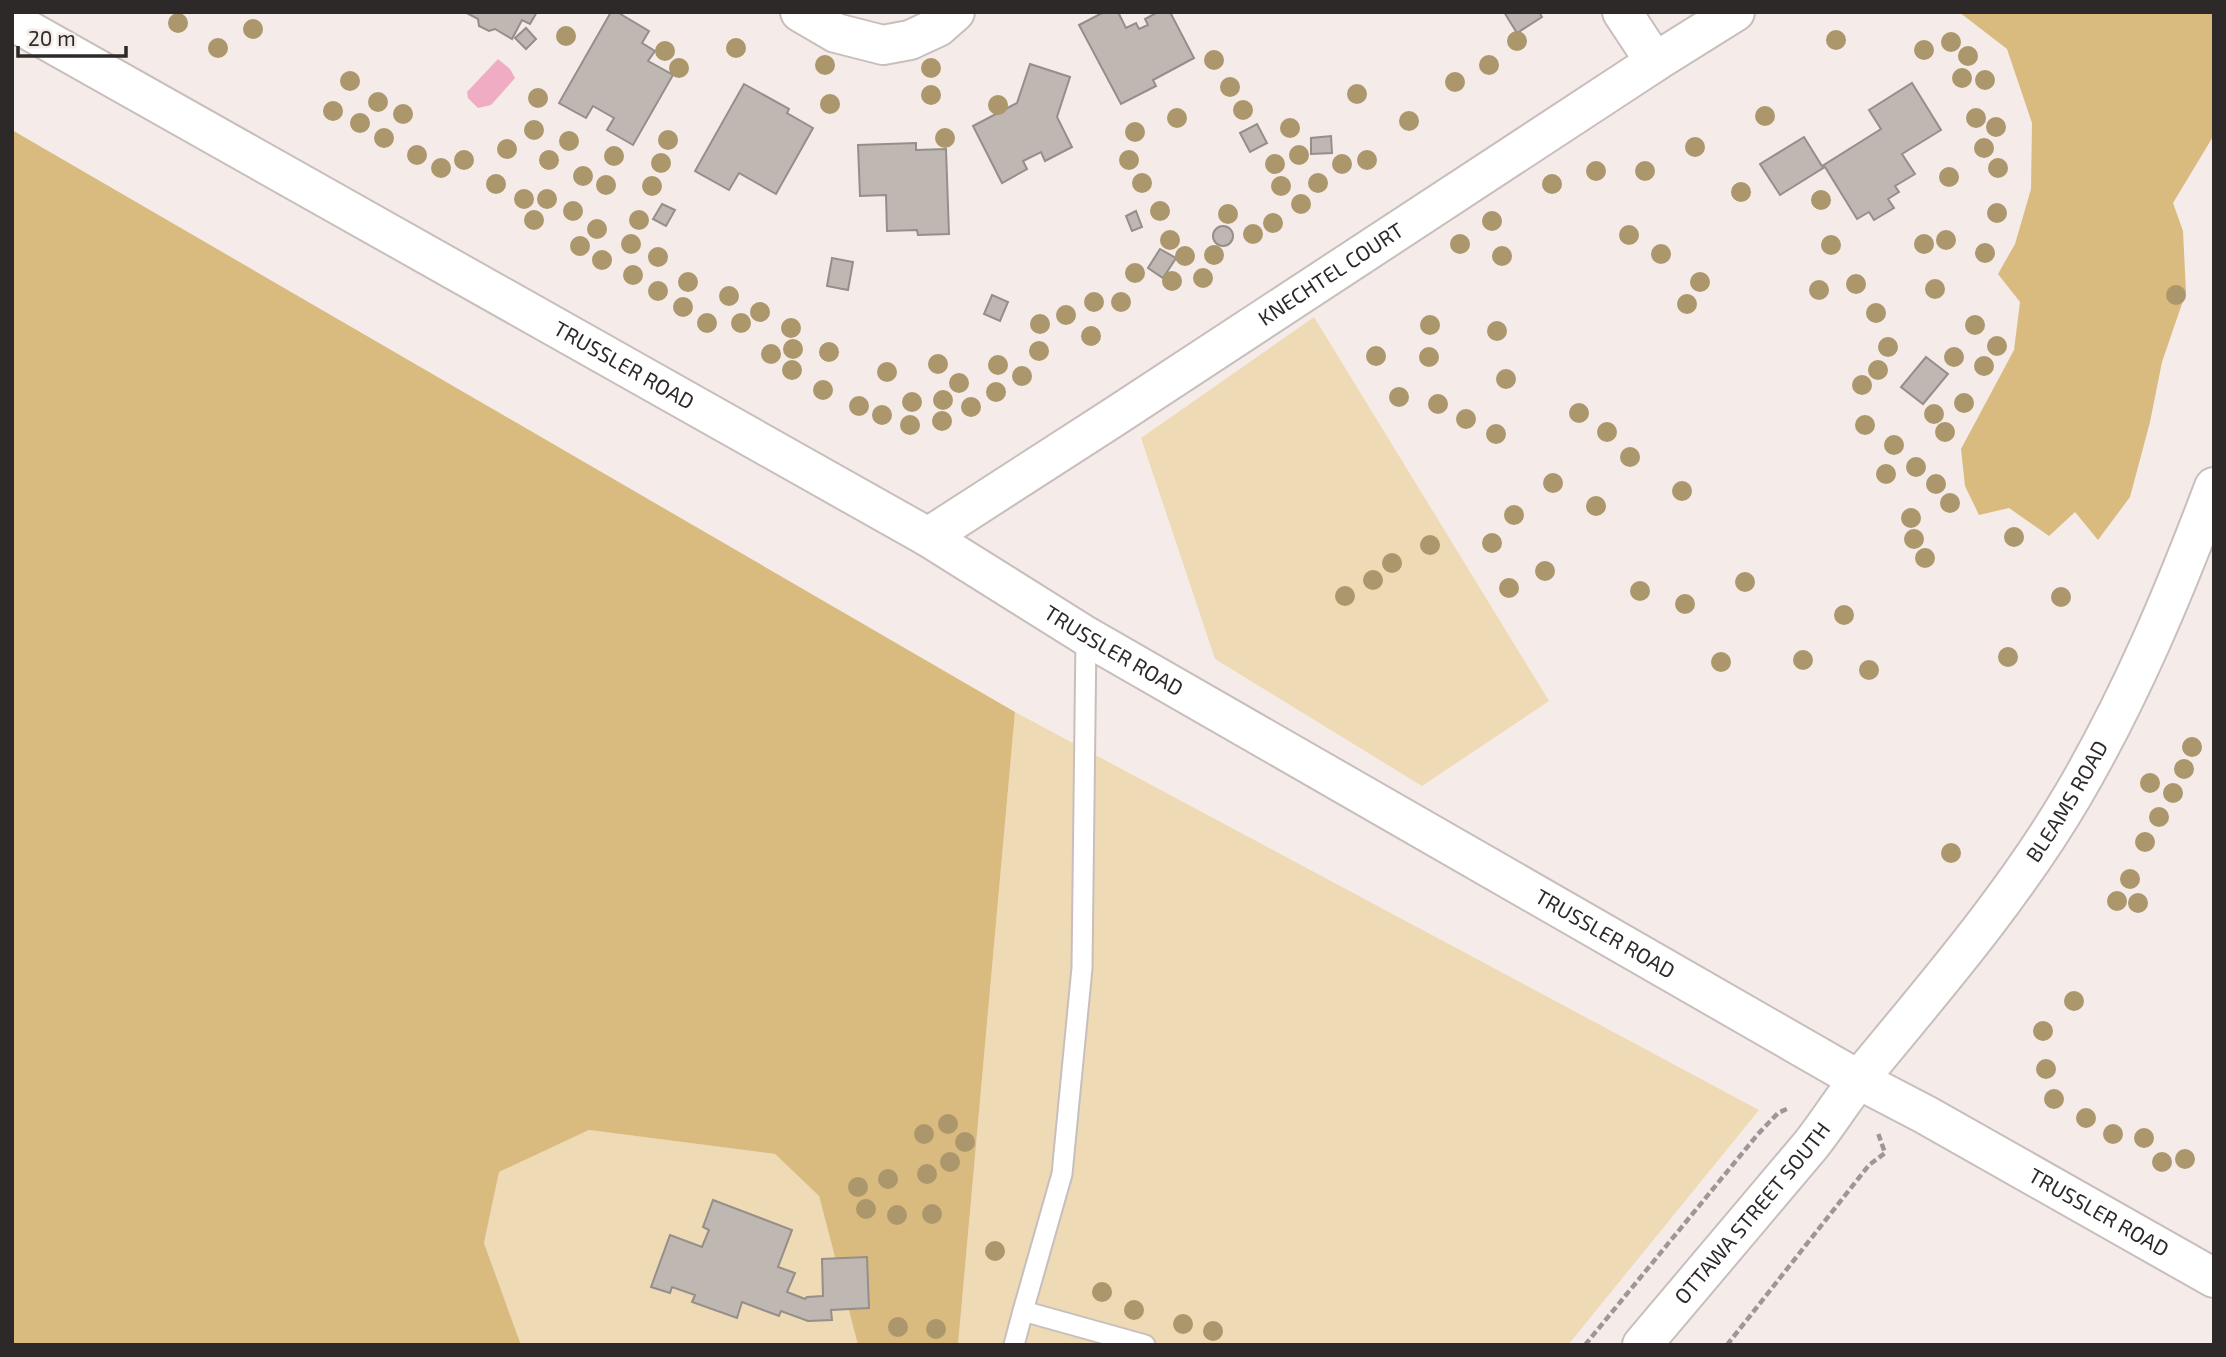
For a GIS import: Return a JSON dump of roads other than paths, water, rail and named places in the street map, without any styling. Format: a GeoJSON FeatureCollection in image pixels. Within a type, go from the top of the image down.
{"type":"FeatureCollection","features":[{"type":"Feature","properties":{"kind":"main road"},"geometry":{"type":"LineString","coordinates":[[800,12],[836,33],[883,45],[910,40],[937,27],[955,12]]}},
{"type":"Feature","properties":{"kind":"main road"},"geometry":{"type":"LineString","coordinates":[[1622,12],[1655,62]]}},
{"type":"Feature","properties":{"kind":"main road","name":"KNECHTEL COURT"},"geometry":{"type":"LineString","coordinates":[[928,537],[1735,12]]}},
{"type":"Feature","properties":{"kind":"main road","name":"TRUSSLER ROAD"},"geometry":{"type":"LineString","coordinates":[[12,21],[928,537],[1086,635],[1858,1080],[1926,1115],[2214,1278]]}},
{"type":"Feature","properties":{"kind":"main road","name":"BLEAMS ROAD"},"geometry":{"type":"LineString","coordinates":[[1858,1080],[1908,1022],[1989,916],[2072,797],[2139,672],[2214,486]]}},
{"type":"Feature","properties":{"kind":"main road","name":"OTTAWA STREET SOUTH"},"geometry":{"type":"LineString","coordinates":[[1642,1345],[1812,1144],[1858,1080]]}},
{"type":"Feature","properties":{"kind":"lane"},"geometry":{"type":"LineString","coordinates":[[1014,1345],[1062,1174],[1082,968],[1086,635]]}},
{"type":"Feature","properties":{"kind":"lane"},"geometry":{"type":"LineString","coordinates":[[1023,1311],[1145,1345]]}}]}
